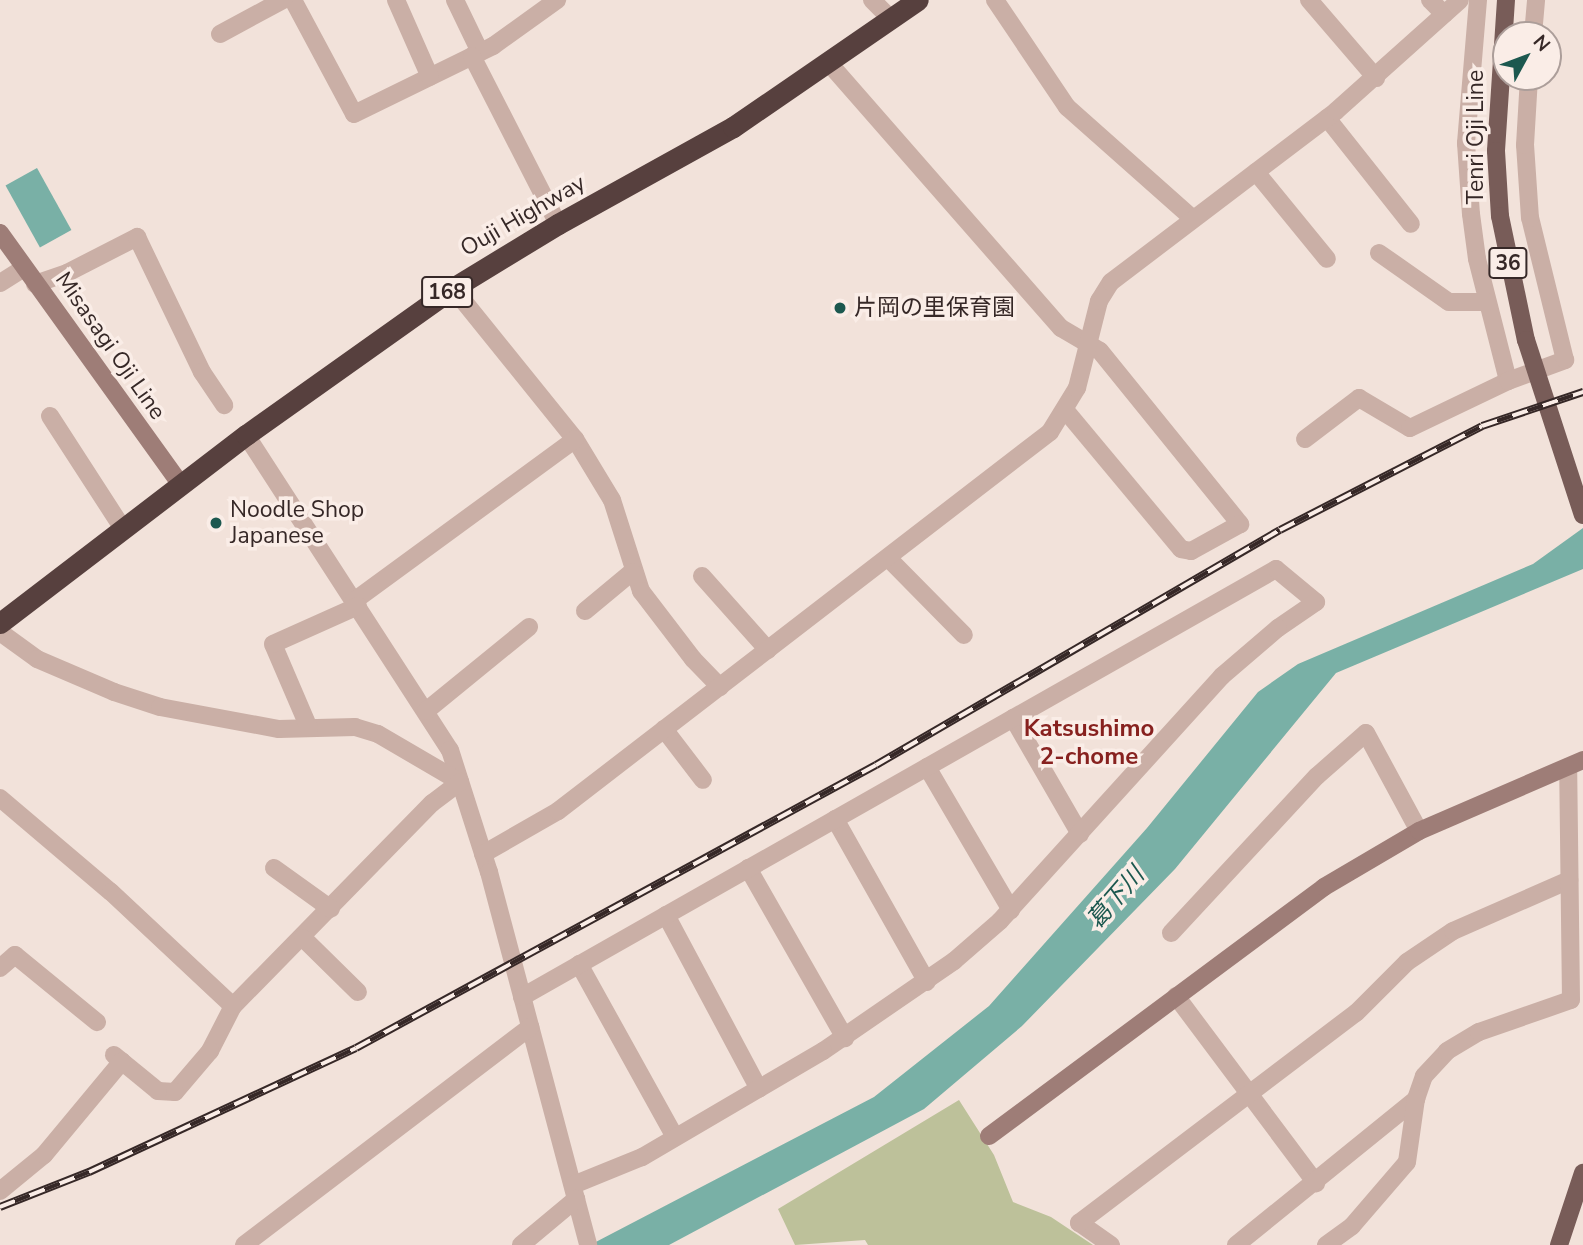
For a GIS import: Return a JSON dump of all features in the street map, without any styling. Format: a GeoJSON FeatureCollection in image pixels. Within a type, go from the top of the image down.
{"type":"FeatureCollection","features":[{"type":"Feature","properties":{"kind":"highway","name":"Ouji Highway"},"geometry":{"type":"LineString","coordinates":[[0,623],[246,435],[453,288],[558,224],[733,127],[918,0]]}},
{"type":"Feature","properties":{"kind":"main road","name":"Tenri Oji Line"},"geometry":{"type":"LineString","coordinates":[[1506,0],[1496,151],[1500,216],[1526,340],[1583,515]]}},
{"type":"Feature","properties":{"kind":"main road"},"geometry":{"type":"LineString","coordinates":[[1559,1245],[1583,1173]]}},
{"type":"Feature","properties":{"kind":"street"},"geometry":{"type":"LineString","coordinates":[[220,34],[254,7],[283,0]]}},
{"type":"Feature","properties":{"kind":"street"},"geometry":{"type":"LineString","coordinates":[[293,0],[354,114],[520,30],[557,0]]}},
{"type":"Feature","properties":{"kind":"street"},"geometry":{"type":"LineString","coordinates":[[396,0],[430,77]]}},
{"type":"Feature","properties":{"kind":"street"},"geometry":{"type":"LineString","coordinates":[[455,0],[476,54],[558,224]]}},
{"type":"Feature","properties":{"kind":"street"},"geometry":{"type":"LineString","coordinates":[[872,0],[892,20]]}},
{"type":"Feature","properties":{"kind":"street"},"geometry":{"type":"LineString","coordinates":[[995,0],[1031,46],[1067,107],[1192,218]]}},
{"type":"Feature","properties":{"kind":"street"},"geometry":{"type":"LineString","coordinates":[[1308,0],[1376,78]]}},
{"type":"Feature","properties":{"kind":"street"},"geometry":{"type":"LineString","coordinates":[[1430,0],[1444,14]]}},
{"type":"Feature","properties":{"kind":"street"},"geometry":{"type":"LineString","coordinates":[[483,854],[534,828],[1028,451],[1066,411],[1077,388],[1099,301],[1111,282],[1327,118],[1376,78],[1460,0]]}},
{"type":"Feature","properties":{"kind":"street"},"geometry":{"type":"LineString","coordinates":[[1478,0],[1466,144],[1476,259],[1508,381]]}},
{"type":"Feature","properties":{"kind":"street"},"geometry":{"type":"LineString","coordinates":[[1534,21],[1536,0]]}},
{"type":"Feature","properties":{"kind":"street"},"geometry":{"type":"LineString","coordinates":[[828,62],[1060,328],[1100,351],[1240,524],[1191,551],[1181,549],[1066,411]]}},
{"type":"Feature","properties":{"kind":"street"},"geometry":{"type":"LineString","coordinates":[[1305,439],[1359,398],[1410,428],[1508,381],[1565,360],[1530,218],[1525,145],[1528,91]]}},
{"type":"Feature","properties":{"kind":"street"},"geometry":{"type":"LineString","coordinates":[[1327,118],[1411,224]]}},
{"type":"Feature","properties":{"kind":"street"},"geometry":{"type":"LineString","coordinates":[[1256,172],[1327,259]]}},
{"type":"Feature","properties":{"kind":"street","name":"Misasagi Oji Line"},"geometry":{"type":"LineString","coordinates":[[0,233],[181,485]]}},
{"type":"Feature","properties":{"kind":"street"},"geometry":{"type":"LineString","coordinates":[[35,284],[67,274],[137,237],[202,372],[224,405]]}},
{"type":"Feature","properties":{"kind":"street"},"geometry":{"type":"LineString","coordinates":[[1379,253],[1449,302],[1487,302]]}},
{"type":"Feature","properties":{"kind":"street"},"geometry":{"type":"LineString","coordinates":[[0,283],[24,268]]}},
{"type":"Feature","properties":{"kind":"street"},"geometry":{"type":"LineString","coordinates":[[453,288],[575,439],[612,500],[632,572],[663,622],[720,687]]}},
{"type":"Feature","properties":{"kind":"street"},"geometry":{"type":"LineString","coordinates":[[50,416],[123,529]]}},
{"type":"Feature","properties":{"kind":"street"},"geometry":{"type":"LineString","coordinates":[[246,435],[450,751],[483,854],[589,1245]]}},
{"type":"Feature","properties":{"kind":"street"},"geometry":{"type":"LineString","coordinates":[[309,728],[273,644],[356,603],[575,439]]}},
{"type":"Feature","properties":{"kind":"street"},"geometry":{"type":"LineString","coordinates":[[888,558],[964,635]]}},
{"type":"Feature","properties":{"kind":"street"},"geometry":{"type":"LineString","coordinates":[[521,1245],[574,1192],[845,1038],[927,982],[1011,910],[1222,676],[1278,628],[1316,602],[1276,569],[522,997]]}},
{"type":"Feature","properties":{"kind":"street"},"geometry":{"type":"LineString","coordinates":[[585,611],[632,572]]}},
{"type":"Feature","properties":{"kind":"street"},"geometry":{"type":"LineString","coordinates":[[702,576],[768,650]]}},
{"type":"Feature","properties":{"kind":"street"},"geometry":{"type":"LineString","coordinates":[[426,711],[529,627]]}},
{"type":"Feature","properties":{"kind":"street"},"geometry":{"type":"LineString","coordinates":[[0,632],[69,675],[160,708],[279,729],[355,727],[378,734],[460,782]]}},
{"type":"Feature","properties":{"kind":"street"},"geometry":{"type":"LineString","coordinates":[[1013,718],[1080,834]]}},
{"type":"Feature","properties":{"kind":"street"},"geometry":{"type":"LineString","coordinates":[[664,729],[703,780]]}},
{"type":"Feature","properties":{"kind":"street"},"geometry":{"type":"LineString","coordinates":[[1171,933],[1317,776],[1366,733],[1419,831]]}},
{"type":"Feature","properties":{"kind":"street"},"geometry":{"type":"LineString","coordinates":[[989,1136],[1324,887],[1419,831],[1575,764],[1569,880],[1571,1000],[1479,1032],[1447,1051],[1424,1076],[1416,1099],[1406,1162],[1352,1226],[1326,1245]]}},
{"type":"Feature","properties":{"kind":"street"},"geometry":{"type":"LineString","coordinates":[[927,767],[1011,910]]}},
{"type":"Feature","properties":{"kind":"street"},"geometry":{"type":"LineString","coordinates":[[0,1191],[44,1154],[118,1058],[158,1091],[175,1092],[209,1051],[233,1006],[432,803],[460,782]]}},
{"type":"Feature","properties":{"kind":"street"},"geometry":{"type":"LineString","coordinates":[[0,797],[111,892],[233,1006]]}},
{"type":"Feature","properties":{"kind":"street"},"geometry":{"type":"LineString","coordinates":[[835,819],[927,982]]}},
{"type":"Feature","properties":{"kind":"street"},"geometry":{"type":"LineString","coordinates":[[274,868],[331,909]]}},
{"type":"Feature","properties":{"kind":"street"},"geometry":{"type":"LineString","coordinates":[[748,868],[845,1038]]}},
{"type":"Feature","properties":{"kind":"street"},"geometry":{"type":"LineString","coordinates":[[1111,1245],[1079,1223],[1356,1013],[1407,962],[1453,931],[1569,880]]}},
{"type":"Feature","properties":{"kind":"street"},"geometry":{"type":"LineString","coordinates":[[666,915],[759,1089]]}},
{"type":"Feature","properties":{"kind":"street"},"geometry":{"type":"LineString","coordinates":[[303,937],[358,992]]}},
{"type":"Feature","properties":{"kind":"street"},"geometry":{"type":"LineString","coordinates":[[0,968],[15,955],[97,1022]]}},
{"type":"Feature","properties":{"kind":"street"},"geometry":{"type":"LineString","coordinates":[[579,964],[675,1137]]}},
{"type":"Feature","properties":{"kind":"street"},"geometry":{"type":"LineString","coordinates":[[1176,996],[1316,1183]]}},
{"type":"Feature","properties":{"kind":"street"},"geometry":{"type":"LineString","coordinates":[[244,1245],[530,1027]]}},
{"type":"Feature","properties":{"kind":"street"},"geometry":{"type":"LineString","coordinates":[[1236,1245],[1316,1183],[1416,1099]]}},
{"type":"Feature","properties":{"kind":"green space"},"geometry":{"type":"Polygon","coordinates":[[[959,1100],[994,1155],[1013,1202],[1051,1217],[1093,1245],[868,1245],[865,1240],[795,1245],[778,1209],[959,1100]]]}},
{"type":"Feature","properties":{"kind":"water"},"geometry":{"type":"Polygon","coordinates":[[[37,168],[71,230],[40,248],[6,185],[37,168]]]}},
{"type":"Feature","properties":{"kind":"water","name":"葛下川"},"geometry":{"type":"Polygon","coordinates":[[[1583,528],[1583,569],[1336,673],[1175,869],[1022,1026],[924,1109],[669,1245],[590,1245],[874,1097],[989,1006],[1147,828],[1258,692],[1298,664],[1533,564],[1583,528]]]}},
{"type":"Feature","properties":{"kind":"railway"},"geometry":{"type":"LineString","coordinates":[[0,1207],[89,1172],[356,1048],[876,765],[1280,530],[1482,426],[1583,392]]}},
{"type":"Feature","properties":{"kind":"place","name":"片岡の里保育園"},"geometry":{"type":"Point","coordinates":[840,308]}},
{"type":"Feature","properties":{"kind":"place","name":"Noodle Shop Japanese"},"geometry":{"type":"Point","coordinates":[216,523]}},
{"type":"Feature","properties":{"kind":"district","name":"Katsushimo 2-chome"},"geometry":{"type":"Point","coordinates":[1089,743]}}]}
